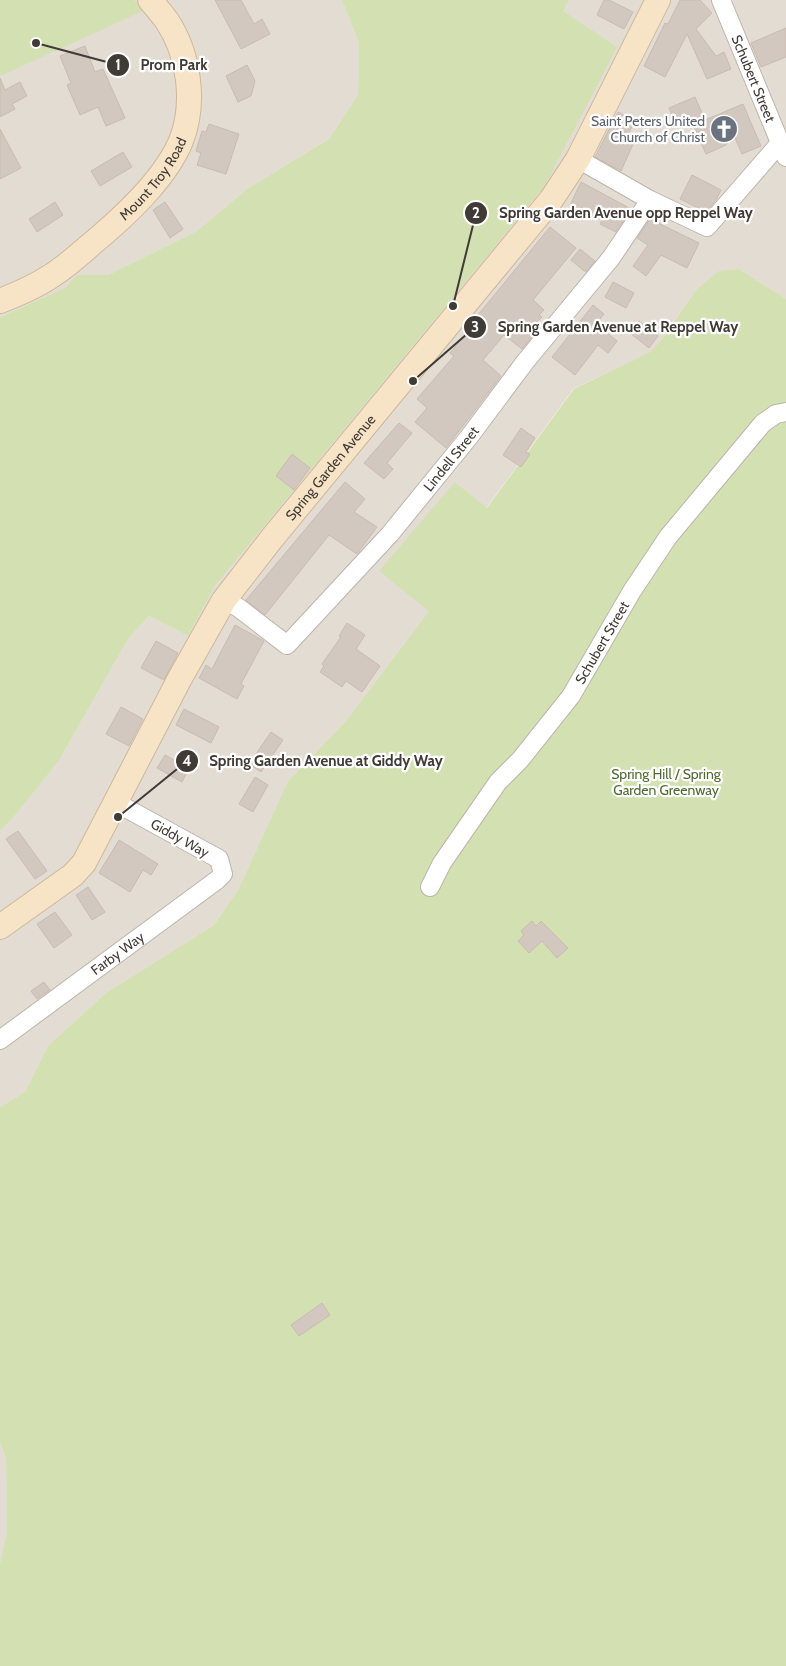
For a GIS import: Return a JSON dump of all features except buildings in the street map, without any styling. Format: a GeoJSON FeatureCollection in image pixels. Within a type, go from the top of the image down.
{"type":"FeatureCollection","features":[{"type":"Feature","properties":{"kind":"street","name":"Mount Troy Road"},"geometry":{"type":"LineString","coordinates":[[0,301],[25,292],[52,276],[116,222],[156,181],[171,161],[181,140],[188,112],[188,86],[183,54],[167,22],[150,0]]}},
{"type":"Feature","properties":{"kind":"street","name":"Spring Garden Avenue"},"geometry":{"type":"LineString","coordinates":[[0,928],[73,875],[84,863],[180,678],[224,600],[273,537],[551,200],[578,159],[658,0]]}},
{"type":"Feature","properties":{"kind":"street","name":"Schubert Street"},"geometry":{"type":"LineString","coordinates":[[721,0],[783,150]]}},
{"type":"Feature","properties":{"kind":"street"},"geometry":{"type":"LineString","coordinates":[[578,159],[650,200],[707,227],[783,150]]}},
{"type":"Feature","properties":{"kind":"street","name":"Lindell Street"},"geometry":{"type":"LineString","coordinates":[[224,600],[239,608],[286,645],[390,534],[610,258],[650,200]]}},
{"type":"Feature","properties":{"kind":"street","name":"Schubert Street"},"geometry":{"type":"LineString","coordinates":[[430,887],[442,863],[498,782],[520,760],[571,696],[632,591],[668,537],[762,423],[776,414],[786,412]]}},
{"type":"Feature","properties":{"kind":"street","name":"Giddy Way"},"geometry":{"type":"LineString","coordinates":[[115,802],[219,859]]}},
{"type":"Feature","properties":{"kind":"street","name":"Farby Way"},"geometry":{"type":"LineString","coordinates":[[0,1040],[216,880],[223,874],[219,859]]}},
{"type":"Feature","properties":{"kind":"shaded area"},"geometry":{"type":"Polygon","coordinates":[[[0,0],[342,0],[359,43],[358,95],[329,139],[247,189],[197,231],[108,275],[77,275],[65,288],[0,317],[0,0]]]}},
{"type":"Feature","properties":{"kind":"shaded area"},"geometry":{"type":"Polygon","coordinates":[[[569,0],[711,0],[716,12],[734,0],[786,0],[786,299],[739,269],[696,290],[664,337],[650,352],[573,389],[486,508],[455,482],[429,611],[346,721],[288,781],[238,890],[214,925],[106,993],[48,1046],[25,1092],[0,1107],[0,831],[13,818],[58,762],[128,639],[149,616],[188,636],[216,584],[569,0]]]}},
{"type":"Feature","properties":{"kind":"shaded area"},"geometry":{"type":"Polygon","coordinates":[[[0,1442],[6,1459],[7,1531],[0,1563],[0,1442]]]}},
{"type":"Feature","properties":{"kind":"green space"},"geometry":{"type":"Polygon","coordinates":[[[0,0],[134,0],[145,10],[0,76],[0,0]]]}},
{"type":"Feature","properties":{"kind":"green space"},"geometry":{"type":"Polygon","coordinates":[[[342,0],[569,0],[563,11],[617,47],[544,187],[216,584],[188,636],[149,616],[128,639],[58,762],[13,818],[0,831],[0,317],[65,288],[77,275],[108,275],[197,231],[247,189],[329,139],[358,95],[359,43],[342,0]]]}},
{"type":"Feature","properties":{"kind":"green space","name":"Spring Hill / Spring Garden Greenway"},"geometry":{"type":"Polygon","coordinates":[[[739,269],[786,299],[786,1666],[0,1666],[0,1563],[7,1531],[6,1459],[0,1442],[0,1107],[25,1092],[48,1046],[106,993],[214,925],[238,890],[288,781],[346,721],[429,611],[379,571],[455,482],[487,508],[574,389],[650,352],[664,337],[696,290],[719,271],[739,269]]]}},
{"type":"Feature","properties":{"kind":"place","name":"Prom Park"},"geometry":{"type":"Point","coordinates":[36,43]}},
{"type":"Feature","properties":{"kind":"place","name":"Saint Peters United Church of Christ"},"geometry":{"type":"Point","coordinates":[724,129]}},
{"type":"Feature","properties":{"kind":"place","name":"Spring Garden Avenue opp Reppel Way"},"geometry":{"type":"Point","coordinates":[453,306]}},
{"type":"Feature","properties":{"kind":"place","name":"Spring Garden Avenue at Reppel Way"},"geometry":{"type":"Point","coordinates":[413,381]}},
{"type":"Feature","properties":{"kind":"place","name":"Spring Garden Avenue at Giddy Way"},"geometry":{"type":"Point","coordinates":[118,817]}}]}
